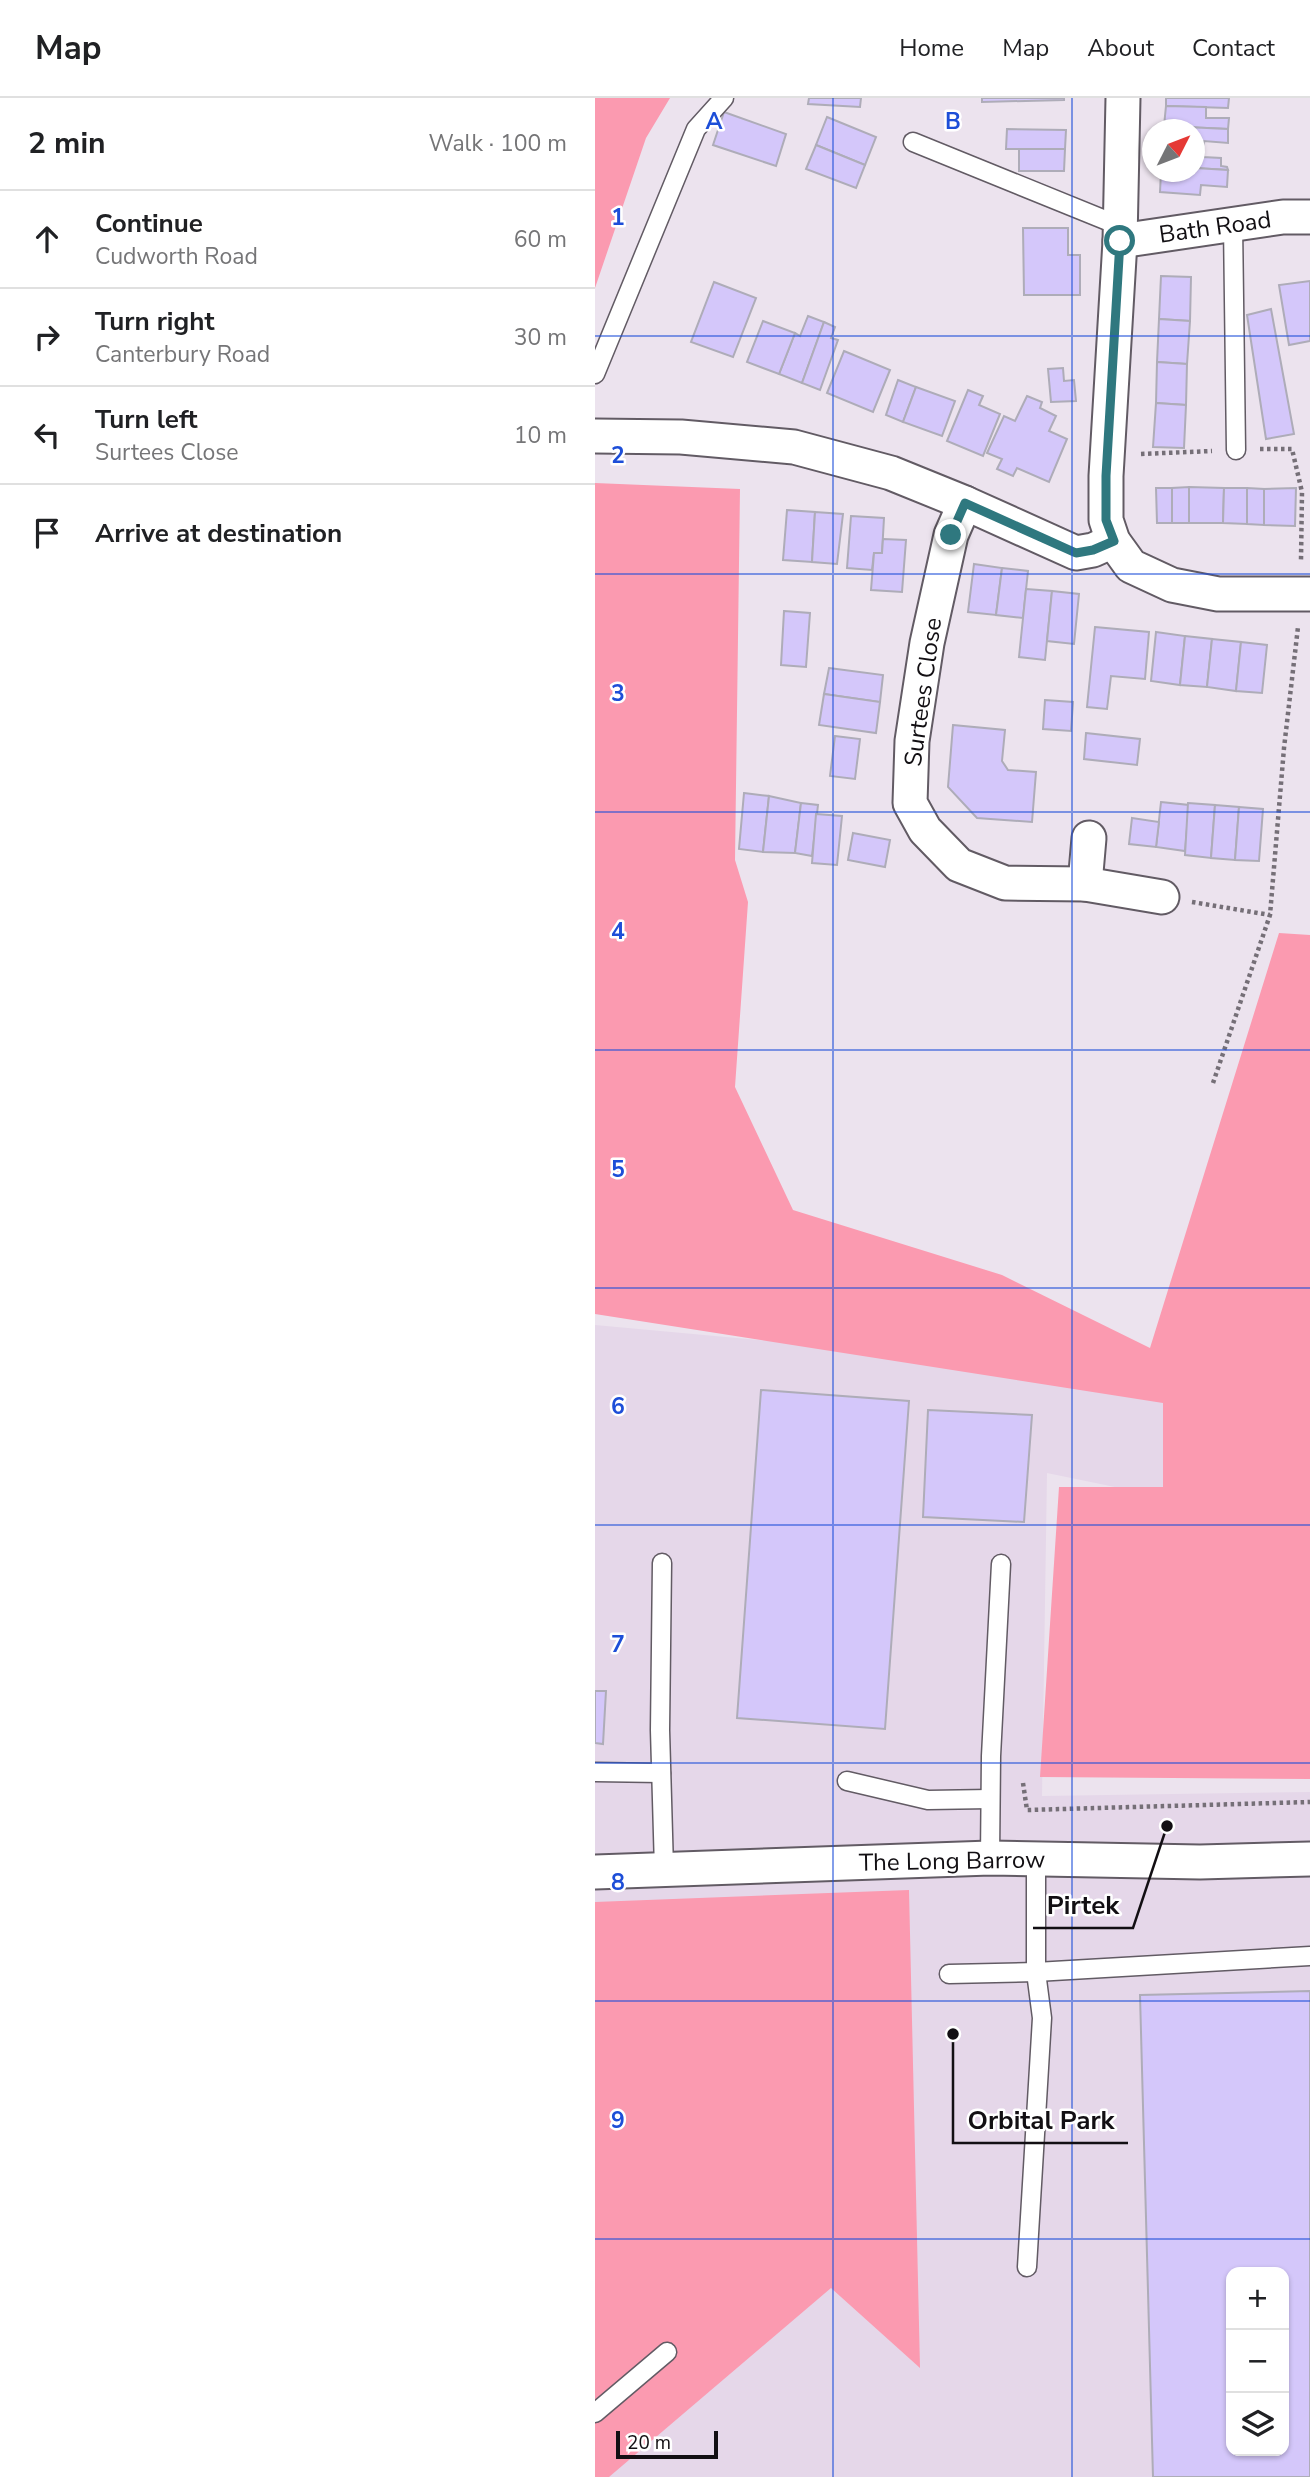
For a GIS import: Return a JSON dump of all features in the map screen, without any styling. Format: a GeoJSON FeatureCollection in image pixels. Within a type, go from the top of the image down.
{"type":"FeatureCollection","features":[{"type":"Feature","properties":{"kind":"street"},"geometry":{"type":"LineString","coordinates":[[1123,98],[1120,233],[1106,476],[1106,520],[1114,541],[1131,566],[1172,585],[1218,594],[1306,594]]}},
{"type":"Feature","properties":{"kind":"street","name":"Bath Road"},"geometry":{"type":"LineString","coordinates":[[1120,233],[1283,217],[1310,217]]}},
{"type":"Feature","properties":{"kind":"street"},"geometry":{"type":"LineString","coordinates":[[595,436],[681,437],[794,447],[891,473],[1076,553],[1093,550],[1114,541]]}},
{"type":"Feature","properties":{"kind":"street","name":"Surtees Close"},"geometry":{"type":"LineString","coordinates":[[965,503],[951,535],[927,643],[912,741],[910,803],[925,830],[959,865],[1005,883],[1085,884],[1161,897]]}},
{"type":"Feature","properties":{"kind":"street"},"geometry":{"type":"LineString","coordinates":[[1085,884],[1089,838]]}},
{"type":"Feature","properties":{"kind":"street","name":"The Long Barrow"},"geometry":{"type":"LineString","coordinates":[[595,1872],[990,1858],[1200,1862],[1310,1860]]}},
{"type":"Feature","properties":{"kind":"lane"},"geometry":{"type":"LineString","coordinates":[[595,374],[696,129],[724,98]]}},
{"type":"Feature","properties":{"kind":"lane"},"geometry":{"type":"LineString","coordinates":[[913,142],[1120,233]]}},
{"type":"Feature","properties":{"kind":"lane"},"geometry":{"type":"LineString","coordinates":[[1233,224],[1236,450]]}},
{"type":"Feature","properties":{"kind":"lane"},"geometry":{"type":"LineString","coordinates":[[661,1563],[664,1869]]}},
{"type":"Feature","properties":{"kind":"lane"},"geometry":{"type":"LineString","coordinates":[[990,1858],[990,1800],[1001,1564]]}},
{"type":"Feature","properties":{"kind":"lane"},"geometry":{"type":"LineString","coordinates":[[595,1772],[661,1773]]}},
{"type":"Feature","properties":{"kind":"lane"},"geometry":{"type":"LineString","coordinates":[[847,1781],[928,1800],[990,1800]]}},
{"type":"Feature","properties":{"kind":"lane"},"geometry":{"type":"LineString","coordinates":[[1027,2267],[1042,2018],[1037,1972],[1036,1860]]}},
{"type":"Feature","properties":{"kind":"lane"},"geometry":{"type":"LineString","coordinates":[[949,1975],[1310,1956]]}},
{"type":"Feature","properties":{"kind":"lane"},"geometry":{"type":"LineString","coordinates":[[595,2413],[667,2353]]}},
{"type":"Feature","properties":{"kind":"path"},"geometry":{"type":"LineString","coordinates":[[1213,1083],[1270,915],[1284,748],[1306,594]]}},
{"type":"Feature","properties":{"kind":"path"},"geometry":{"type":"LineString","coordinates":[[1161,897],[1270,915]]}},
{"type":"Feature","properties":{"kind":"path"},"geometry":{"type":"LineString","coordinates":[[1023,1783],[1027,1810],[1310,1802]]}},
{"type":"Feature","properties":{"kind":"shaded area"},"geometry":{"type":"Polygon","coordinates":[[[595,98],[670,98],[646,138],[595,288],[595,98]]]}},
{"type":"Feature","properties":{"kind":"shaded area"},"geometry":{"type":"Polygon","coordinates":[[[595,483],[740,489],[735,860],[748,902],[735,1087],[793,1210],[1002,1275],[1150,1348],[1279,933],[1310,935],[1310,1779],[1040,1777],[1059,1487],[1163,1487],[1163,1403],[595,1314],[595,483]]]}},
{"type":"Feature","properties":{"kind":"shaded area"},"geometry":{"type":"Polygon","coordinates":[[[595,1325],[1175,1378],[1173,1499],[1047,1473],[1042,1796],[1310,1792],[1310,2477],[595,2477],[595,1325]]]}},
{"type":"Feature","properties":{"kind":"shaded area"},"geometry":{"type":"Polygon","coordinates":[[[909,1890],[920,2368],[831,2288],[609,2477],[595,2477],[595,1902],[909,1890]]]}},
{"type":"Feature","properties":{"kind":"building"},"geometry":{"type":"Polygon","coordinates":[[[809,98],[861,98],[860,107],[808,104],[809,98]]]}},
{"type":"Feature","properties":{"kind":"building"},"geometry":{"type":"Polygon","coordinates":[[[982,98],[1064,98],[1064,100],[982,102],[982,98]]]}},
{"type":"Feature","properties":{"kind":"building"},"geometry":{"type":"Polygon","coordinates":[[[1166,98],[1229,98],[1228,108],[1166,106],[1166,98]]]}},
{"type":"Feature","properties":{"kind":"building"},"geometry":{"type":"Polygon","coordinates":[[[1166,106],[1206,107],[1206,118],[1229,118],[1228,129],[1205,128],[1205,119],[1165,119],[1166,106]]]}},
{"type":"Feature","properties":{"kind":"building"},"geometry":{"type":"Polygon","coordinates":[[[724,112],[786,134],[776,166],[713,145],[724,112]]]}},
{"type":"Feature","properties":{"kind":"building"},"geometry":{"type":"Polygon","coordinates":[[[827,117],[876,137],[865,165],[816,145],[827,117]]]}},
{"type":"Feature","properties":{"kind":"building"},"geometry":{"type":"Polygon","coordinates":[[[1205,128],[1228,129],[1228,143],[1205,141],[1205,128]]]}},
{"type":"Feature","properties":{"kind":"building"},"geometry":{"type":"Polygon","coordinates":[[[1007,129],[1066,130],[1065,149],[1006,149],[1007,129]]]}},
{"type":"Feature","properties":{"kind":"building"},"geometry":{"type":"Polygon","coordinates":[[[816,145],[865,165],[856,188],[806,169],[816,145]]]}},
{"type":"Feature","properties":{"kind":"building"},"geometry":{"type":"Polygon","coordinates":[[[1019,149],[1065,149],[1064,171],[1019,171],[1019,149]]]}},
{"type":"Feature","properties":{"kind":"building"},"geometry":{"type":"Polygon","coordinates":[[[1205,157],[1221,158],[1221,166],[1227,167],[1228,170],[1205,169],[1205,157]]]}},
{"type":"Feature","properties":{"kind":"building"},"geometry":{"type":"Polygon","coordinates":[[[1205,169],[1228,170],[1227,187],[1201,185],[1200,195],[1160,192],[1160,182],[1205,182],[1205,169]]]}},
{"type":"Feature","properties":{"kind":"building"},"geometry":{"type":"Polygon","coordinates":[[[1023,228],[1068,228],[1068,255],[1080,255],[1080,295],[1024,295],[1023,228]]]}},
{"type":"Feature","properties":{"kind":"building"},"geometry":{"type":"Polygon","coordinates":[[[1161,276],[1191,277],[1190,321],[1159,319],[1161,276]]]}},
{"type":"Feature","properties":{"kind":"building"},"geometry":{"type":"Polygon","coordinates":[[[1310,281],[1310,341],[1289,345],[1279,285],[1310,281]]]}},
{"type":"Feature","properties":{"kind":"building"},"geometry":{"type":"Polygon","coordinates":[[[714,282],[756,298],[733,357],[691,342],[714,282]]]}},
{"type":"Feature","properties":{"kind":"building"},"geometry":{"type":"Polygon","coordinates":[[[1271,309],[1294,434],[1266,439],[1247,315],[1271,309]]]}},
{"type":"Feature","properties":{"kind":"building"},"geometry":{"type":"Polygon","coordinates":[[[808,316],[824,322],[802,383],[779,374],[795,333],[800,336],[808,316]]]}},
{"type":"Feature","properties":{"kind":"building"},"geometry":{"type":"Polygon","coordinates":[[[1159,319],[1190,321],[1187,364],[1157,362],[1159,319]]]}},
{"type":"Feature","properties":{"kind":"building"},"geometry":{"type":"Polygon","coordinates":[[[763,321],[795,333],[779,374],[747,362],[763,321]]]}},
{"type":"Feature","properties":{"kind":"building"},"geometry":{"type":"Polygon","coordinates":[[[824,322],[835,327],[831,338],[838,340],[820,390],[802,383],[824,322]]]}},
{"type":"Feature","properties":{"kind":"building"},"geometry":{"type":"Polygon","coordinates":[[[844,351],[890,370],[873,412],[827,393],[844,351]]]}},
{"type":"Feature","properties":{"kind":"building"},"geometry":{"type":"Polygon","coordinates":[[[1157,362],[1187,364],[1186,405],[1156,403],[1157,362]]]}},
{"type":"Feature","properties":{"kind":"building"},"geometry":{"type":"Polygon","coordinates":[[[1063,368],[1064,381],[1074,380],[1076,401],[1051,402],[1048,369],[1063,368]]]}},
{"type":"Feature","properties":{"kind":"building"},"geometry":{"type":"Polygon","coordinates":[[[898,380],[916,387],[903,422],[886,415],[898,380]]]}},
{"type":"Feature","properties":{"kind":"building"},"geometry":{"type":"Polygon","coordinates":[[[916,387],[955,401],[942,436],[903,422],[916,387]]]}},
{"type":"Feature","properties":{"kind":"building"},"geometry":{"type":"Polygon","coordinates":[[[968,390],[983,396],[979,405],[1000,414],[983,456],[947,441],[968,390]]]}},
{"type":"Feature","properties":{"kind":"building"},"geometry":{"type":"Polygon","coordinates":[[[1027,396],[1042,402],[1040,408],[1056,416],[1049,431],[1067,439],[1049,482],[1017,468],[1013,476],[997,469],[1002,459],[987,453],[1004,416],[1015,421],[1027,396]]]}},
{"type":"Feature","properties":{"kind":"building"},"geometry":{"type":"Polygon","coordinates":[[[1156,403],[1186,405],[1184,448],[1153,447],[1156,403]]]}},
{"type":"Feature","properties":{"kind":"building"},"geometry":{"type":"Polygon","coordinates":[[[1189,487],[1189,523],[1172,523],[1172,488],[1189,487]]]}},
{"type":"Feature","properties":{"kind":"building"},"geometry":{"type":"Polygon","coordinates":[[[1189,487],[1224,488],[1223,523],[1189,523],[1189,487]]]}},
{"type":"Feature","properties":{"kind":"building"},"geometry":{"type":"Polygon","coordinates":[[[1156,488],[1172,488],[1172,523],[1157,523],[1156,488]]]}},
{"type":"Feature","properties":{"kind":"building"},"geometry":{"type":"Polygon","coordinates":[[[1224,488],[1247,488],[1247,524],[1223,523],[1224,488]]]}},
{"type":"Feature","properties":{"kind":"building"},"geometry":{"type":"Polygon","coordinates":[[[1247,488],[1264,489],[1264,525],[1247,524],[1247,488]]]}},
{"type":"Feature","properties":{"kind":"building"},"geometry":{"type":"Polygon","coordinates":[[[1296,488],[1295,526],[1264,525],[1264,489],[1296,488]]]}},
{"type":"Feature","properties":{"kind":"building"},"geometry":{"type":"Polygon","coordinates":[[[787,510],[815,512],[812,562],[783,560],[787,510]]]}},
{"type":"Feature","properties":{"kind":"building"},"geometry":{"type":"Polygon","coordinates":[[[815,512],[843,514],[837,564],[812,562],[815,512]]]}},
{"type":"Feature","properties":{"kind":"building"},"geometry":{"type":"Polygon","coordinates":[[[851,516],[884,518],[882,553],[874,553],[872,570],[847,568],[851,516]]]}},
{"type":"Feature","properties":{"kind":"building"},"geometry":{"type":"Polygon","coordinates":[[[883,539],[906,540],[902,592],[871,590],[874,553],[882,553],[883,539]]]}},
{"type":"Feature","properties":{"kind":"building"},"geometry":{"type":"Polygon","coordinates":[[[974,564],[1002,568],[996,615],[968,612],[974,564]]]}},
{"type":"Feature","properties":{"kind":"building"},"geometry":{"type":"Polygon","coordinates":[[[1002,568],[1028,571],[1023,618],[996,615],[1002,568]]]}},
{"type":"Feature","properties":{"kind":"building"},"geometry":{"type":"Polygon","coordinates":[[[1026,589],[1052,591],[1045,660],[1019,657],[1026,589]]]}},
{"type":"Feature","properties":{"kind":"building"},"geometry":{"type":"Polygon","coordinates":[[[1052,591],[1079,594],[1074,644],[1047,641],[1052,591]]]}},
{"type":"Feature","properties":{"kind":"building"},"geometry":{"type":"Polygon","coordinates":[[[784,611],[810,613],[806,667],[781,665],[784,611]]]}},
{"type":"Feature","properties":{"kind":"building"},"geometry":{"type":"Polygon","coordinates":[[[1095,627],[1149,632],[1145,679],[1111,676],[1107,709],[1087,707],[1095,627]]]}},
{"type":"Feature","properties":{"kind":"building"},"geometry":{"type":"Polygon","coordinates":[[[1156,632],[1185,636],[1180,685],[1151,681],[1156,632]]]}},
{"type":"Feature","properties":{"kind":"building"},"geometry":{"type":"Polygon","coordinates":[[[1185,636],[1212,639],[1207,687],[1180,685],[1185,636]]]}},
{"type":"Feature","properties":{"kind":"building"},"geometry":{"type":"Polygon","coordinates":[[[1212,639],[1241,642],[1236,691],[1207,687],[1212,639]]]}},
{"type":"Feature","properties":{"kind":"building"},"geometry":{"type":"Polygon","coordinates":[[[1241,642],[1267,645],[1262,693],[1236,691],[1241,642]]]}},
{"type":"Feature","properties":{"kind":"building"},"geometry":{"type":"Polygon","coordinates":[[[829,668],[883,675],[880,702],[824,694],[829,668]]]}},
{"type":"Feature","properties":{"kind":"building"},"geometry":{"type":"Polygon","coordinates":[[[824,694],[880,702],[876,733],[819,725],[824,694]]]}},
{"type":"Feature","properties":{"kind":"building"},"geometry":{"type":"Polygon","coordinates":[[[1045,700],[1073,702],[1071,731],[1043,729],[1045,700]]]}},
{"type":"Feature","properties":{"kind":"building"},"geometry":{"type":"Polygon","coordinates":[[[953,725],[1005,730],[1002,761],[1008,770],[1036,772],[1032,822],[977,818],[948,787],[953,725]]]}},
{"type":"Feature","properties":{"kind":"building"},"geometry":{"type":"Polygon","coordinates":[[[1086,733],[1140,739],[1137,765],[1084,759],[1086,733]]]}},
{"type":"Feature","properties":{"kind":"building"},"geometry":{"type":"Polygon","coordinates":[[[835,736],[860,739],[855,779],[830,776],[835,736]]]}},
{"type":"Feature","properties":{"kind":"building"},"geometry":{"type":"Polygon","coordinates":[[[744,793],[769,796],[763,852],[739,849],[744,793]]]}},
{"type":"Feature","properties":{"kind":"building"},"geometry":{"type":"Polygon","coordinates":[[[769,796],[801,803],[795,853],[763,852],[769,796]]]}},
{"type":"Feature","properties":{"kind":"building"},"geometry":{"type":"Polygon","coordinates":[[[1161,802],[1189,805],[1185,851],[1156,847],[1161,802]]]}},
{"type":"Feature","properties":{"kind":"building"},"geometry":{"type":"Polygon","coordinates":[[[801,803],[818,805],[812,856],[795,853],[801,803]]]}},
{"type":"Feature","properties":{"kind":"building"},"geometry":{"type":"Polygon","coordinates":[[[1188,803],[1215,805],[1211,858],[1185,855],[1188,803]]]}},
{"type":"Feature","properties":{"kind":"building"},"geometry":{"type":"Polygon","coordinates":[[[1215,805],[1239,807],[1235,860],[1211,858],[1215,805]]]}},
{"type":"Feature","properties":{"kind":"building"},"geometry":{"type":"Polygon","coordinates":[[[1239,807],[1263,809],[1259,861],[1235,860],[1239,807]]]}},
{"type":"Feature","properties":{"kind":"building"},"geometry":{"type":"Polygon","coordinates":[[[816,814],[842,816],[837,865],[812,863],[816,814]]]}},
{"type":"Feature","properties":{"kind":"building"},"geometry":{"type":"Polygon","coordinates":[[[1132,818],[1159,822],[1156,847],[1129,844],[1132,818]]]}},
{"type":"Feature","properties":{"kind":"building"},"geometry":{"type":"Polygon","coordinates":[[[853,833],[890,840],[885,867],[848,860],[853,833]]]}},
{"type":"Feature","properties":{"kind":"building"},"geometry":{"type":"Polygon","coordinates":[[[761,1390],[909,1401],[885,1729],[737,1718],[761,1390]]]}},
{"type":"Feature","properties":{"kind":"building"},"geometry":{"type":"Polygon","coordinates":[[[928,1410],[1032,1415],[1024,1522],[923,1517],[928,1410]]]}},
{"type":"Feature","properties":{"kind":"building"},"geometry":{"type":"Polygon","coordinates":[[[595,1691],[606,1691],[603,1744],[595,1743],[595,1691]]]}},
{"type":"Feature","properties":{"kind":"building"},"geometry":{"type":"Polygon","coordinates":[[[1310,1991],[1310,2477],[1153,2477],[1140,1995],[1310,1991]]]}},
{"type":"Feature","properties":{"kind":"place","name":"Pirtek"},"geometry":{"type":"Point","coordinates":[1167,1826]}},
{"type":"Feature","properties":{"kind":"place","name":"Orbital Park"},"geometry":{"type":"Point","coordinates":[953,2034]}},
{"type":"Feature","properties":{"kind":"route"},"geometry":{"type":"LineString","coordinates":[[951,535],[965,503],[1076,553],[1093,550],[1114,541],[1106,520],[1106,476],[1120,241]]}}]}
